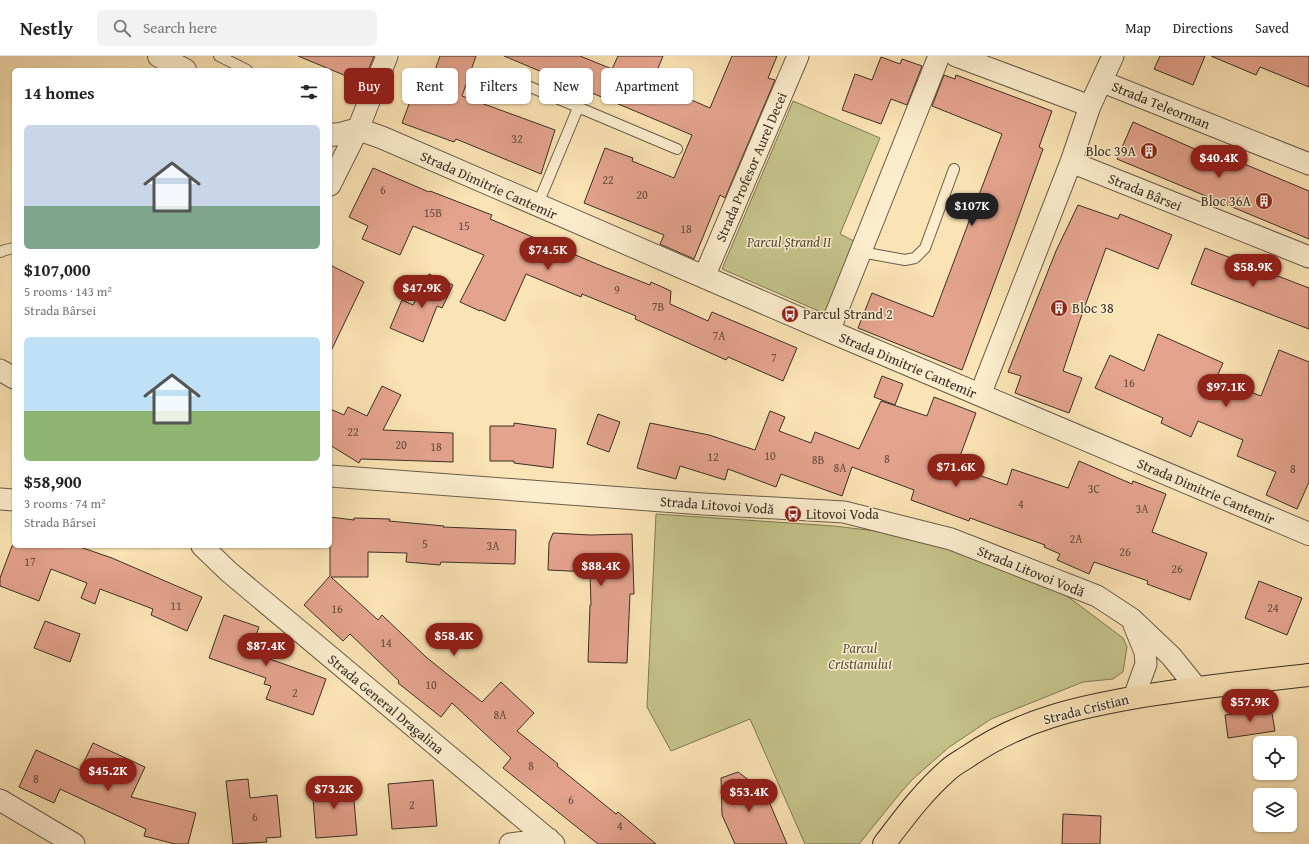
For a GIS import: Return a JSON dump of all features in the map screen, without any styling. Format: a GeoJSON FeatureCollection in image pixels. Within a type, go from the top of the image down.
{"type":"FeatureCollection","features":[{"type":"Feature","properties":{"kind":"main road","name":"Strada Cristian"},"geometry":{"type":"LineString","coordinates":[[884,844],[914,803],[948,770],[983,746],[1021,726],[1062,712],[1100,703],[1196,687],[1309,675]]}},
{"type":"Feature","properties":{"kind":"street"},"geometry":{"type":"LineString","coordinates":[[159,56],[180,68]]}},
{"type":"Feature","properties":{"kind":"street"},"geometry":{"type":"LineString","coordinates":[[332,181],[358,129],[387,56]]}},
{"type":"Feature","properties":{"kind":"street","name":"Strada Profesor Aurel Decei"},"geometry":{"type":"LineString","coordinates":[[704,277],[798,56]]}},
{"type":"Feature","properties":{"kind":"street"},"geometry":{"type":"LineString","coordinates":[[829,331],[938,56]]}},
{"type":"Feature","properties":{"kind":"street"},"geometry":{"type":"LineString","coordinates":[[956,56],[1090,106]]}},
{"type":"Feature","properties":{"kind":"street"},"geometry":{"type":"LineString","coordinates":[[980,395],[1071,162],[1090,106],[1103,82],[1113,56]]}},
{"type":"Feature","properties":{"kind":"street","name":"Strada Teleorman"},"geometry":{"type":"LineString","coordinates":[[1103,82],[1309,164]]}},
{"type":"Feature","properties":{"kind":"street"},"geometry":{"type":"LineString","coordinates":[[332,135],[358,129]]}},
{"type":"Feature","properties":{"kind":"street","name":"Strada Dimitrie Cantemir"},"geometry":{"type":"LineString","coordinates":[[358,129],[829,331],[1309,534]]}},
{"type":"Feature","properties":{"kind":"street","name":"Strada Bârsei"},"geometry":{"type":"LineString","coordinates":[[1071,162],[1309,257]]}},
{"type":"Feature","properties":{"kind":"street"},"geometry":{"type":"LineString","coordinates":[[0,370],[12,377]]}},
{"type":"Feature","properties":{"kind":"street","name":"Strada Litovoi Vodă"},"geometry":{"type":"LineString","coordinates":[[332,476],[703,504],[844,512],[951,539],[1096,596],[1132,619],[1171,656],[1196,687]]}},
{"type":"Feature","properties":{"kind":"street"},"geometry":{"type":"LineString","coordinates":[[0,499],[12,500]]}},
{"type":"Feature","properties":{"kind":"street","name":"Strada General Dragalina"},"geometry":{"type":"LineString","coordinates":[[204,548],[229,572],[551,842]]}},
{"type":"Feature","properties":{"kind":"street"},"geometry":{"type":"LineString","coordinates":[[1132,619],[1145,652],[1146,664],[1134,697]]}},
{"type":"Feature","properties":{"kind":"street"},"geometry":{"type":"LineString","coordinates":[[0,800],[74,844]]}},
{"type":"Feature","properties":{"kind":"street"},"geometry":{"type":"LineString","coordinates":[[510,844],[551,842]]}},
{"type":"Feature","properties":{"kind":"lane"},"geometry":{"type":"LineString","coordinates":[[219,56],[243,68]]}},
{"type":"Feature","properties":{"kind":"lane"},"geometry":{"type":"LineString","coordinates":[[531,88],[677,149]]}},
{"type":"Feature","properties":{"kind":"lane"},"geometry":{"type":"LineString","coordinates":[[537,206],[578,108]]}},
{"type":"Feature","properties":{"kind":"lane"},"geometry":{"type":"LineString","coordinates":[[861,252],[904,260],[915,258],[925,248],[954,169]]}},
{"type":"Feature","properties":{"kind":"lane"},"geometry":{"type":"LineString","coordinates":[[0,252],[12,249]]}},
{"type":"Feature","properties":{"kind":"green space","name":"Parcul Ștrand II"},"geometry":{"type":"Polygon","coordinates":[[[793,101],[880,138],[840,234],[858,243],[828,315],[722,269],[793,101]]]}},
{"type":"Feature","properties":{"kind":"green space","name":"Parcul Cristianului"},"geometry":{"type":"Polygon","coordinates":[[[656,514],[834,526],[884,532],[940,545],[1063,593],[1123,638],[1127,647],[1123,672],[1113,679],[1083,682],[991,719],[948,748],[913,779],[859,844],[805,844],[750,719],[671,751],[647,707],[656,514]]]}},
{"type":"Feature","properties":{"kind":"building"},"geometry":{"type":"Polygon","coordinates":[[[298,56],[374,56],[369,68],[344,68],[344,75],[332,70],[332,68],[327,68],[298,56]]]}},
{"type":"Feature","properties":{"kind":"building"},"geometry":{"type":"Polygon","coordinates":[[[440,56],[476,56],[472,68],[466,68],[466,85],[462,96],[466,97],[466,104],[484,104],[555,130],[541,174],[456,139],[454,142],[402,123],[409,104],[458,104],[458,68],[436,68],[440,56]]]}},
{"type":"Feature","properties":{"kind":"building"},"geometry":{"type":"Polygon","coordinates":[[[504,56],[580,56],[610,68],[601,68],[601,97],[593,93],[593,68],[539,68],[539,71],[504,56]]]}},
{"type":"Feature","properties":{"kind":"building"},"geometry":{"type":"Polygon","coordinates":[[[618,56],[663,56],[658,68],[612,68],[618,56]]]}},
{"type":"Feature","properties":{"kind":"building"},"geometry":{"type":"Polygon","coordinates":[[[732,56],[777,56],[768,78],[775,80],[725,198],[720,195],[694,259],[660,244],[664,235],[584,203],[605,148],[633,158],[632,161],[674,178],[692,135],[618,104],[693,104],[693,101],[710,108],[732,56]]]}},
{"type":"Feature","properties":{"kind":"building"},"geometry":{"type":"Polygon","coordinates":[[[1160,56],[1205,56],[1193,85],[1154,69],[1160,56]]]}},
{"type":"Feature","properties":{"kind":"building"},"geometry":{"type":"Polygon","coordinates":[[[1211,56],[1309,56],[1309,87],[1260,67],[1256,75],[1211,56]]]}},
{"type":"Feature","properties":{"kind":"building"},"geometry":{"type":"Polygon","coordinates":[[[881,57],[900,64],[902,59],[922,66],[907,105],[891,99],[881,124],[842,110],[855,74],[872,80],[881,57]]]}},
{"type":"Feature","properties":{"kind":"building"},"geometry":{"type":"Polygon","coordinates":[[[944,75],[955,79],[956,75],[1052,111],[1039,147],[1043,149],[962,370],[858,328],[872,293],[933,317],[1002,134],[932,106],[944,75]]]}},
{"type":"Feature","properties":{"kind":"building","name":"Bloc 36A"},"geometry":{"type":"Polygon","coordinates":[[[1133,122],[1204,153],[1206,148],[1309,191],[1309,239],[1117,159],[1133,122]]]}},
{"type":"Feature","properties":{"kind":"building"},"geometry":{"type":"Polygon","coordinates":[[[373,168],[429,192],[430,191],[492,215],[490,219],[604,267],[650,285],[651,282],[671,291],[670,304],[708,321],[712,312],[797,348],[783,381],[728,357],[726,360],[635,319],[636,316],[582,294],[581,297],[526,274],[505,321],[460,302],[484,255],[413,226],[400,255],[362,239],[368,226],[349,217],[373,168]]]}},
{"type":"Feature","properties":{"kind":"building","name":"Bloc 38"},"geometry":{"type":"Polygon","coordinates":[[[1078,205],[1118,219],[1120,214],[1172,235],[1158,269],[1106,248],[1063,371],[1082,378],[1069,413],[1015,393],[1021,376],[1008,372],[1056,251],[1078,205]]]}},
{"type":"Feature","properties":{"kind":"building"},"geometry":{"type":"Polygon","coordinates":[[[1205,248],[1309,288],[1309,329],[1191,284],[1205,248]]]}},
{"type":"Feature","properties":{"kind":"building"},"geometry":{"type":"Polygon","coordinates":[[[332,266],[364,282],[332,349],[332,266]]]}},
{"type":"Feature","properties":{"kind":"building"},"geometry":{"type":"Polygon","coordinates":[[[429,274],[453,285],[442,308],[437,306],[423,342],[390,328],[402,300],[413,305],[429,274]]]}},
{"type":"Feature","properties":{"kind":"building"},"geometry":{"type":"Polygon","coordinates":[[[1158,334],[1223,363],[1216,379],[1261,396],[1279,350],[1309,362],[1309,482],[1297,509],[1266,495],[1276,472],[1237,456],[1243,440],[1198,421],[1191,437],[1161,423],[1163,418],[1095,388],[1110,355],[1144,371],[1158,334]]]}},
{"type":"Feature","properties":{"kind":"building"},"geometry":{"type":"Polygon","coordinates":[[[882,376],[903,384],[895,405],[874,397],[882,376]]]}},
{"type":"Feature","properties":{"kind":"building"},"geometry":{"type":"Polygon","coordinates":[[[382,386],[401,395],[383,430],[453,433],[453,462],[361,459],[359,463],[332,446],[332,410],[344,415],[348,407],[367,416],[382,386]]]}},
{"type":"Feature","properties":{"kind":"building"},"geometry":{"type":"Polygon","coordinates":[[[934,397],[976,413],[956,467],[1007,485],[1012,469],[1068,488],[1079,461],[1132,484],[1133,481],[1166,494],[1152,532],[1207,553],[1190,600],[1147,584],[1148,581],[1094,562],[1089,574],[1057,560],[1060,554],[1044,547],[1045,545],[970,518],[969,521],[911,500],[914,490],[852,467],[842,496],[781,474],[776,487],[728,469],[725,480],[680,466],[676,479],[637,468],[650,423],[709,435],[755,450],[770,411],[785,417],[779,431],[811,443],[815,432],[859,449],[881,401],[927,416],[934,397]]]}},
{"type":"Feature","properties":{"kind":"building"},"geometry":{"type":"Polygon","coordinates":[[[598,414],[620,422],[609,452],[587,444],[598,414]]]}},
{"type":"Feature","properties":{"kind":"building"},"geometry":{"type":"Polygon","coordinates":[[[514,423],[556,429],[553,468],[514,463],[514,461],[490,461],[490,426],[514,426],[514,423]]]}},
{"type":"Feature","properties":{"kind":"building"},"geometry":{"type":"Polygon","coordinates":[[[332,517],[354,520],[354,518],[390,519],[389,521],[444,526],[443,527],[516,530],[515,564],[441,562],[440,565],[406,562],[407,553],[368,552],[368,577],[331,577],[378,620],[382,615],[426,657],[482,702],[501,682],[534,713],[517,731],[616,814],[618,812],[656,844],[598,844],[503,768],[511,758],[452,703],[441,717],[398,683],[399,681],[350,634],[343,641],[304,605],[330,576],[332,517]]]}},
{"type":"Feature","properties":{"kind":"building"},"geometry":{"type":"Polygon","coordinates":[[[553,533],[590,535],[632,534],[634,594],[630,594],[627,663],[588,662],[591,605],[590,572],[548,570],[549,543],[553,533]]]}},
{"type":"Feature","properties":{"kind":"building"},"geometry":{"type":"Polygon","coordinates":[[[12,546],[12,548],[83,548],[112,558],[202,597],[187,631],[151,615],[153,609],[100,589],[95,604],[81,598],[87,583],[51,569],[39,601],[0,586],[0,578],[12,546]]]}},
{"type":"Feature","properties":{"kind":"building"},"geometry":{"type":"Polygon","coordinates":[[[1259,581],[1302,598],[1287,635],[1245,618],[1259,581]]]}},
{"type":"Feature","properties":{"kind":"building"},"geometry":{"type":"Polygon","coordinates":[[[224,615],[259,627],[250,652],[326,679],[313,715],[266,699],[271,686],[264,684],[266,678],[209,658],[224,615]]]}},
{"type":"Feature","properties":{"kind":"building"},"geometry":{"type":"Polygon","coordinates":[[[45,621],[80,634],[70,662],[34,648],[45,621]]]}},
{"type":"Feature","properties":{"kind":"building"},"geometry":{"type":"Polygon","coordinates":[[[1271,708],[1275,731],[1228,738],[1225,715],[1271,708]]]}},
{"type":"Feature","properties":{"kind":"building"},"geometry":{"type":"Polygon","coordinates":[[[93,743],[145,767],[131,797],[196,813],[188,844],[175,844],[144,836],[146,829],[60,789],[54,803],[19,787],[36,750],[80,770],[93,743]]]}},
{"type":"Feature","properties":{"kind":"building"},"geometry":{"type":"Polygon","coordinates":[[[738,772],[765,792],[787,844],[735,844],[722,815],[721,778],[738,772]]]}},
{"type":"Feature","properties":{"kind":"building"},"geometry":{"type":"Polygon","coordinates":[[[248,779],[250,798],[277,795],[281,837],[266,838],[267,842],[233,844],[226,781],[248,779]]]}},
{"type":"Feature","properties":{"kind":"building"},"geometry":{"type":"Polygon","coordinates":[[[433,780],[437,826],[392,829],[388,784],[433,780]]]}},
{"type":"Feature","properties":{"kind":"building"},"geometry":{"type":"Polygon","coordinates":[[[349,782],[350,789],[353,789],[357,835],[316,838],[312,785],[349,782]]]}},
{"type":"Feature","properties":{"kind":"building"},"geometry":{"type":"Polygon","coordinates":[[[1063,814],[1101,816],[1100,844],[1062,844],[1063,814]]]}},
{"type":"Feature","properties":{"kind":"place","name":"Bloc 39A"},"geometry":{"type":"Point","coordinates":[1149,151]}},
{"type":"Feature","properties":{"kind":"place","name":"Bloc 36A"},"geometry":{"type":"Point","coordinates":[1264,201]}},
{"type":"Feature","properties":{"kind":"place","name":"Bloc 38"},"geometry":{"type":"Point","coordinates":[1059,308]}},
{"type":"Feature","properties":{"kind":"place","name":"Parcul Strand 2"},"geometry":{"type":"Point","coordinates":[790,314]}},
{"type":"Feature","properties":{"kind":"place","name":"Litovoi Voda"},"geometry":{"type":"Point","coordinates":[793,514]}}]}
